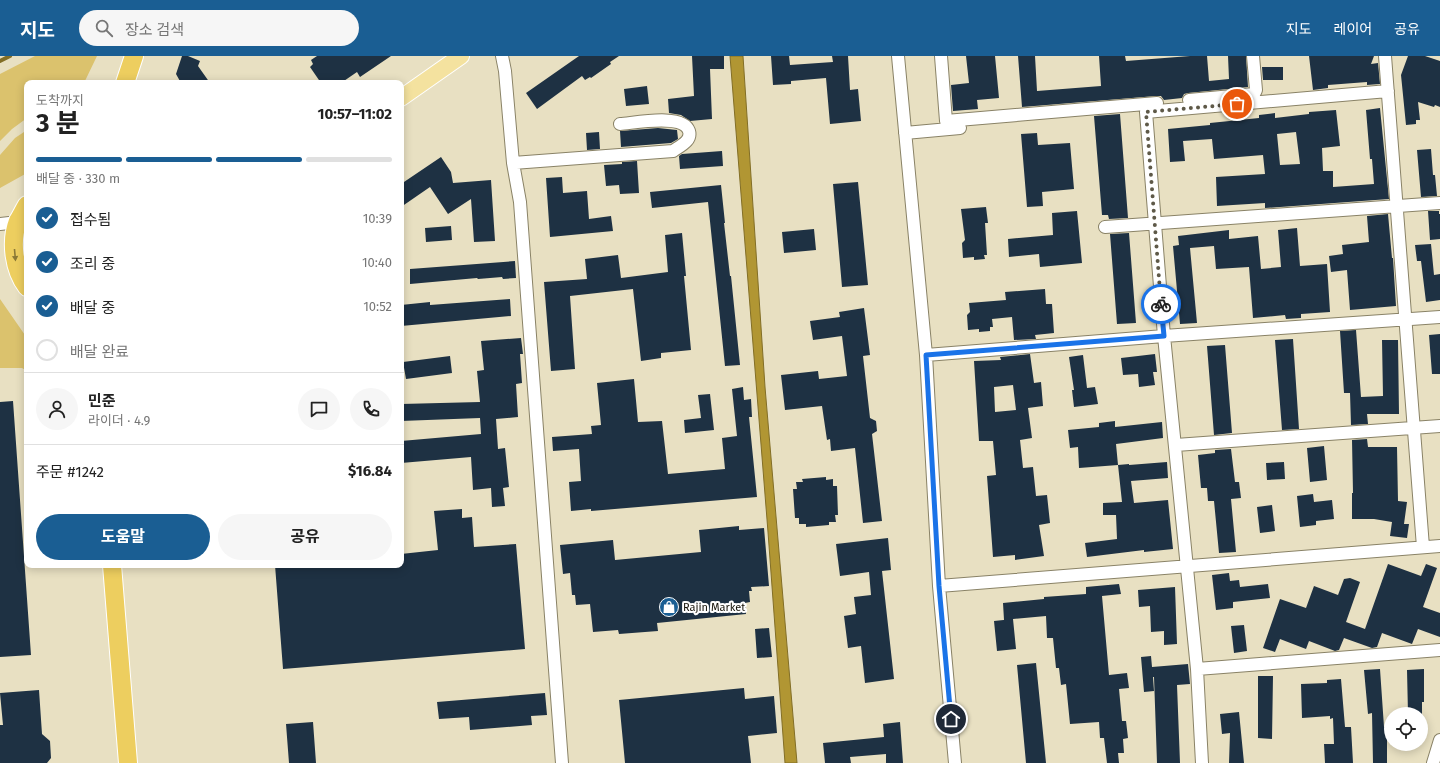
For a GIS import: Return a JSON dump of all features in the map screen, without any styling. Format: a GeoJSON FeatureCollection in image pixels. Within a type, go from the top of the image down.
{"type":"FeatureCollection","features":[{"type":"Feature","properties":{"kind":"highway"},"geometry":{"type":"LineString","coordinates":[[126,80],[134,56]]}},
{"type":"Feature","properties":{"kind":"highway"},"geometry":{"type":"LineString","coordinates":[[24,211],[18,222],[14,242],[16,263],[24,283]]}},
{"type":"Feature","properties":{"kind":"highway"},"geometry":{"type":"LineString","coordinates":[[112,568],[128,763]]}},
{"type":"Feature","properties":{"kind":"main road"},"geometry":{"type":"LineString","coordinates":[[404,96],[461,56]]}},
{"type":"Feature","properties":{"kind":"street"},"geometry":{"type":"LineString","coordinates":[[502,56],[505,71],[513,164],[520,210],[562,763]]}},
{"type":"Feature","properties":{"kind":"street"},"geometry":{"type":"LineString","coordinates":[[898,56],[926,355],[939,586],[955,763]]}},
{"type":"Feature","properties":{"kind":"street"},"geometry":{"type":"LineString","coordinates":[[941,56],[946,121],[1144,105],[1254,94],[1256,90],[1253,56]]}},
{"type":"Feature","properties":{"kind":"street"},"geometry":{"type":"LineString","coordinates":[[1385,56],[1423,547]]}},
{"type":"Feature","properties":{"kind":"street"},"geometry":{"type":"LineString","coordinates":[[1202,763],[1197,669],[1164,336],[1146,112],[1388,92]]}},
{"type":"Feature","properties":{"kind":"street"},"geometry":{"type":"LineString","coordinates":[[905,133],[1073,117]]}},
{"type":"Feature","properties":{"kind":"street"},"geometry":{"type":"LineString","coordinates":[[513,164],[672,151],[685,143],[689,136],[688,129],[681,122],[667,120],[620,124]]}},
{"type":"Feature","properties":{"kind":"street"},"geometry":{"type":"LineString","coordinates":[[1105,227],[1440,203]]}},
{"type":"Feature","properties":{"kind":"street"},"geometry":{"type":"LineString","coordinates":[[0,224],[18,222]]}},
{"type":"Feature","properties":{"kind":"street"},"geometry":{"type":"LineString","coordinates":[[926,355],[1164,336],[1440,317]]}},
{"type":"Feature","properties":{"kind":"street"},"geometry":{"type":"LineString","coordinates":[[1176,445],[1440,426]]}},
{"type":"Feature","properties":{"kind":"street"},"geometry":{"type":"LineString","coordinates":[[939,586],[1440,546]]}},
{"type":"Feature","properties":{"kind":"street"},"geometry":{"type":"LineString","coordinates":[[1197,669],[1440,650]]}},
{"type":"Feature","properties":{"kind":"street"},"geometry":{"type":"LineString","coordinates":[[1433,763],[1440,740]]}},
{"type":"Feature","properties":{"kind":"shaded area"},"geometry":{"type":"Polygon","coordinates":[[[35,56],[97,56],[85,80],[24,80],[24,120],[12,129],[0,141],[0,74],[35,56]]]}},
{"type":"Feature","properties":{"kind":"shaded area"},"geometry":{"type":"Polygon","coordinates":[[[730,56],[743,56],[765,387],[797,763],[785,763],[730,56]]]}},
{"type":"Feature","properties":{"kind":"shaded area"},"geometry":{"type":"Polygon","coordinates":[[[24,132],[24,175],[0,188],[0,155],[15,138],[24,132]]]}},
{"type":"Feature","properties":{"kind":"shaded area"},"geometry":{"type":"Polygon","coordinates":[[[0,299],[24,334],[24,369],[0,368],[0,299]]]}},
{"type":"Feature","properties":{"kind":"building"},"geometry":{"type":"Polygon","coordinates":[[[182,56],[188,56],[200,61],[198,66],[208,80],[179,80],[176,74],[182,56]]]}},
{"type":"Feature","properties":{"kind":"building"},"geometry":{"type":"Polygon","coordinates":[[[317,56],[391,56],[360,77],[357,72],[345,80],[319,80],[310,67],[313,64],[311,60],[317,56]]]}},
{"type":"Feature","properties":{"kind":"building"},"geometry":{"type":"Polygon","coordinates":[[[579,56],[619,56],[610,62],[611,64],[591,78],[590,77],[585,80],[582,76],[537,109],[526,93],[579,56]]]}},
{"type":"Feature","properties":{"kind":"building"},"geometry":{"type":"Polygon","coordinates":[[[692,56],[724,56],[724,69],[710,69],[712,119],[690,121],[681,115],[669,113],[668,99],[694,96],[692,56]]]}},
{"type":"Feature","properties":{"kind":"building"},"geometry":{"type":"Polygon","coordinates":[[[771,56],[789,56],[790,65],[833,62],[832,56],[848,56],[850,90],[858,89],[861,121],[830,124],[826,78],[791,81],[791,84],[773,85],[771,56]]]}},
{"type":"Feature","properties":{"kind":"building"},"geometry":{"type":"Polygon","coordinates":[[[966,56],[995,56],[999,98],[977,100],[978,109],[953,111],[951,85],[969,83],[966,56]]]}},
{"type":"Feature","properties":{"kind":"building"},"geometry":{"type":"Polygon","coordinates":[[[1018,56],[1035,56],[1037,91],[1101,86],[1099,56],[1125,56],[1126,61],[1207,56],[1209,81],[1229,79],[1228,56],[1246,56],[1248,87],[1188,93],[1184,94],[1182,98],[1164,100],[1161,96],[1156,96],[1022,107],[1018,56]]]}},
{"type":"Feature","properties":{"kind":"building"},"geometry":{"type":"Polygon","coordinates":[[[1309,56],[1374,56],[1371,64],[1378,63],[1380,84],[1367,85],[1367,82],[1328,85],[1328,88],[1313,90],[1309,56]]]}},
{"type":"Feature","properties":{"kind":"building"},"geometry":{"type":"Polygon","coordinates":[[[1408,56],[1425,56],[1440,61],[1440,107],[1435,105],[1434,107],[1418,102],[1420,120],[1416,120],[1416,124],[1406,125],[1401,75],[1408,56]]]}},
{"type":"Feature","properties":{"kind":"building"},"geometry":{"type":"Polygon","coordinates":[[[1262,67],[1283,67],[1283,80],[1263,80],[1262,67]]]}},
{"type":"Feature","properties":{"kind":"building"},"geometry":{"type":"Polygon","coordinates":[[[647,86],[649,104],[626,106],[624,89],[647,86]]]}},
{"type":"Feature","properties":{"kind":"building"},"geometry":{"type":"Polygon","coordinates":[[[1380,108],[1389,199],[1265,208],[1265,203],[1217,206],[1216,177],[1265,174],[1263,155],[1214,159],[1212,139],[1183,141],[1185,161],[1170,162],[1168,129],[1259,118],[1259,115],[1275,113],[1275,118],[1309,114],[1309,112],[1336,110],[1340,146],[1322,148],[1323,171],[1333,171],[1333,187],[1374,184],[1372,159],[1370,159],[1366,110],[1380,108]],[[1296,132],[1277,134],[1280,165],[1300,164],[1296,132]]]}},
{"type":"Feature","properties":{"kind":"building"},"geometry":{"type":"Polygon","coordinates":[[[1120,114],[1128,218],[1109,219],[1108,215],[1102,215],[1094,116],[1120,114]]]}},
{"type":"Feature","properties":{"kind":"building"},"geometry":{"type":"Polygon","coordinates":[[[658,128],[677,130],[678,139],[671,143],[621,147],[620,131],[658,128]]]}},
{"type":"Feature","properties":{"kind":"building"},"geometry":{"type":"Polygon","coordinates":[[[599,132],[600,149],[587,150],[586,133],[599,132]]]}},
{"type":"Feature","properties":{"kind":"building"},"geometry":{"type":"Polygon","coordinates":[[[1037,133],[1038,145],[1070,143],[1074,189],[1042,192],[1043,206],[1027,207],[1021,134],[1037,133]]]}},
{"type":"Feature","properties":{"kind":"building"},"geometry":{"type":"Polygon","coordinates":[[[1431,149],[1433,175],[1435,175],[1437,196],[1421,197],[1417,150],[1431,149]]]}},
{"type":"Feature","properties":{"kind":"building"},"geometry":{"type":"Polygon","coordinates":[[[722,151],[723,166],[680,169],[679,156],[682,154],[722,151]]]}},
{"type":"Feature","properties":{"kind":"building"},"geometry":{"type":"Polygon","coordinates":[[[441,157],[451,172],[453,183],[491,180],[495,241],[474,242],[471,199],[448,214],[430,187],[404,205],[404,182],[441,157]]]}},
{"type":"Feature","properties":{"kind":"building"},"geometry":{"type":"Polygon","coordinates":[[[637,161],[639,193],[620,194],[619,185],[606,186],[604,165],[637,161]]]}},
{"type":"Feature","properties":{"kind":"building"},"geometry":{"type":"Polygon","coordinates":[[[562,177],[563,193],[587,191],[589,219],[611,216],[613,231],[550,237],[546,178],[562,177]]]}},
{"type":"Feature","properties":{"kind":"building"},"geometry":{"type":"Polygon","coordinates":[[[858,182],[868,285],[842,287],[833,184],[858,182]]]}},
{"type":"Feature","properties":{"kind":"building"},"geometry":{"type":"Polygon","coordinates":[[[721,185],[740,365],[725,366],[708,202],[652,208],[650,192],[721,185]]]}},
{"type":"Feature","properties":{"kind":"building"},"geometry":{"type":"Polygon","coordinates":[[[986,207],[988,223],[985,223],[987,255],[984,255],[985,259],[974,260],[974,257],[963,258],[962,243],[965,240],[961,209],[986,207]]]}},
{"type":"Feature","properties":{"kind":"building"},"geometry":{"type":"Polygon","coordinates":[[[1077,211],[1082,263],[1040,267],[1039,254],[1009,257],[1008,239],[1053,235],[1052,213],[1077,211]]]}},
{"type":"Feature","properties":{"kind":"building"},"geometry":{"type":"Polygon","coordinates":[[[1428,211],[1439,211],[1440,239],[1430,240],[1428,211]]]}},
{"type":"Feature","properties":{"kind":"building"},"geometry":{"type":"Polygon","coordinates":[[[1388,214],[1396,306],[1350,310],[1347,270],[1331,272],[1329,256],[1343,254],[1342,245],[1369,242],[1367,216],[1388,214]]]}},
{"type":"Feature","properties":{"kind":"building"},"geometry":{"type":"Polygon","coordinates":[[[451,226],[452,240],[426,242],[425,228],[451,226]]]}},
{"type":"Feature","properties":{"kind":"building"},"geometry":{"type":"Polygon","coordinates":[[[1297,228],[1300,266],[1327,264],[1330,312],[1301,314],[1301,318],[1286,319],[1285,315],[1253,318],[1249,267],[1216,269],[1214,246],[1190,248],[1197,323],[1180,324],[1173,246],[1179,245],[1178,236],[1229,230],[1229,239],[1258,236],[1261,269],[1281,267],[1278,230],[1297,228]]]}},
{"type":"Feature","properties":{"kind":"building"},"geometry":{"type":"Polygon","coordinates":[[[814,229],[816,250],[784,253],[782,232],[814,229]]]}},
{"type":"Feature","properties":{"kind":"building"},"geometry":{"type":"Polygon","coordinates":[[[682,233],[686,276],[684,276],[691,350],[661,353],[661,358],[641,361],[633,289],[570,296],[575,369],[551,371],[544,282],[587,279],[585,259],[618,255],[621,278],[668,272],[665,235],[682,233]]]}},
{"type":"Feature","properties":{"kind":"building"},"geometry":{"type":"Polygon","coordinates":[[[1129,233],[1136,323],[1117,324],[1110,234],[1129,233]]]}},
{"type":"Feature","properties":{"kind":"building"},"geometry":{"type":"Polygon","coordinates":[[[1431,244],[1434,275],[1440,274],[1440,300],[1426,302],[1421,261],[1417,261],[1415,245],[1431,244]]]}},
{"type":"Feature","properties":{"kind":"building"},"geometry":{"type":"Polygon","coordinates":[[[515,261],[516,278],[477,278],[410,284],[410,269],[515,261]]]}},
{"type":"Feature","properties":{"kind":"building"},"geometry":{"type":"Polygon","coordinates":[[[1045,289],[1046,304],[1052,304],[1054,333],[1035,335],[1036,339],[1014,340],[1012,317],[992,319],[993,327],[990,327],[990,331],[979,332],[979,329],[968,330],[967,315],[970,312],[969,303],[1006,300],[1005,292],[1045,289]]]}},
{"type":"Feature","properties":{"kind":"building"},"geometry":{"type":"Polygon","coordinates":[[[510,299],[511,316],[404,326],[404,305],[430,302],[430,305],[510,299]]]}},
{"type":"Feature","properties":{"kind":"building"},"geometry":{"type":"Polygon","coordinates":[[[864,308],[870,355],[863,356],[870,418],[876,421],[877,431],[872,434],[882,521],[863,523],[855,448],[831,451],[830,439],[827,440],[822,406],[785,410],[781,375],[818,371],[819,379],[847,376],[842,336],[813,340],[810,321],[840,317],[839,312],[864,308]]]}},
{"type":"Feature","properties":{"kind":"building"},"geometry":{"type":"Polygon","coordinates":[[[1356,330],[1361,397],[1383,396],[1382,340],[1398,340],[1399,414],[1367,414],[1368,424],[1351,425],[1350,393],[1344,393],[1340,331],[1356,330]]]}},
{"type":"Feature","properties":{"kind":"building"},"geometry":{"type":"Polygon","coordinates":[[[1440,334],[1440,374],[1432,374],[1429,335],[1440,334]]]}},
{"type":"Feature","properties":{"kind":"building"},"geometry":{"type":"Polygon","coordinates":[[[521,338],[523,354],[520,354],[522,383],[516,384],[518,417],[496,419],[498,449],[505,448],[509,487],[503,488],[505,506],[492,507],[491,488],[473,490],[471,457],[404,463],[404,441],[481,434],[480,418],[404,421],[404,404],[480,402],[477,371],[484,370],[481,341],[521,338]]]}},
{"type":"Feature","properties":{"kind":"building"},"geometry":{"type":"Polygon","coordinates":[[[1293,339],[1299,429],[1282,430],[1275,340],[1293,339]]]}},
{"type":"Feature","properties":{"kind":"building"},"geometry":{"type":"Polygon","coordinates":[[[1225,345],[1232,433],[1214,435],[1207,346],[1225,345]]]}},
{"type":"Feature","properties":{"kind":"building"},"geometry":{"type":"Polygon","coordinates":[[[1030,354],[1034,383],[1041,382],[1043,406],[1028,408],[1032,438],[1020,440],[1023,468],[1033,467],[1036,496],[1047,495],[1050,523],[1039,525],[1044,556],[1015,560],[1015,555],[993,557],[987,476],[996,475],[993,441],[979,441],[974,361],[1001,360],[1000,357],[1030,354]],[[1013,385],[994,387],[995,412],[1016,410],[1013,385]]]}},
{"type":"Feature","properties":{"kind":"building"},"geometry":{"type":"Polygon","coordinates":[[[1155,354],[1157,372],[1153,372],[1155,385],[1139,387],[1138,374],[1123,375],[1121,358],[1155,354]]]}},
{"type":"Feature","properties":{"kind":"building"},"geometry":{"type":"Polygon","coordinates":[[[1083,355],[1087,388],[1095,387],[1098,404],[1074,407],[1072,390],[1074,390],[1069,357],[1083,355]]]}},
{"type":"Feature","properties":{"kind":"building"},"geometry":{"type":"Polygon","coordinates":[[[450,356],[452,373],[406,379],[404,362],[450,356]]]}},
{"type":"Feature","properties":{"kind":"building"},"geometry":{"type":"Polygon","coordinates":[[[634,379],[638,422],[662,421],[668,474],[725,469],[722,438],[737,436],[732,389],[743,387],[744,400],[751,399],[752,417],[749,417],[757,497],[591,511],[591,509],[571,511],[569,482],[581,481],[579,449],[553,451],[552,437],[592,434],[591,426],[601,425],[597,383],[634,379]]]}},
{"type":"Feature","properties":{"kind":"building"},"geometry":{"type":"Polygon","coordinates":[[[710,394],[714,430],[685,433],[684,420],[701,418],[698,395],[710,394]]]}},
{"type":"Feature","properties":{"kind":"building"},"geometry":{"type":"Polygon","coordinates":[[[13,401],[31,655],[0,657],[0,402],[13,401]]]}},
{"type":"Feature","properties":{"kind":"building"},"geometry":{"type":"Polygon","coordinates":[[[1115,421],[1115,427],[1162,422],[1163,438],[1116,444],[1118,465],[1079,468],[1078,447],[1070,448],[1068,430],[1099,427],[1099,423],[1115,421]]]}},
{"type":"Feature","properties":{"kind":"building"},"geometry":{"type":"Polygon","coordinates":[[[1367,439],[1368,447],[1397,447],[1398,501],[1407,502],[1404,524],[1409,524],[1407,538],[1390,536],[1392,522],[1374,519],[1352,519],[1352,440],[1367,439]]]}},
{"type":"Feature","properties":{"kind":"building"},"geometry":{"type":"Polygon","coordinates":[[[1324,446],[1327,480],[1310,482],[1307,448],[1324,446]]]}},
{"type":"Feature","properties":{"kind":"building"},"geometry":{"type":"Polygon","coordinates":[[[1231,449],[1235,482],[1239,482],[1241,498],[1231,499],[1236,552],[1219,553],[1214,501],[1208,501],[1207,488],[1201,488],[1198,455],[1215,453],[1215,450],[1231,449]]]}},
{"type":"Feature","properties":{"kind":"building"},"geometry":{"type":"Polygon","coordinates":[[[1167,462],[1168,478],[1131,481],[1134,503],[1168,500],[1173,549],[1144,552],[1144,550],[1087,557],[1085,543],[1117,539],[1116,515],[1103,515],[1103,503],[1122,502],[1118,465],[1167,462]]]}},
{"type":"Feature","properties":{"kind":"building"},"geometry":{"type":"Polygon","coordinates":[[[1284,462],[1285,479],[1267,480],[1266,463],[1284,462]]]}},
{"type":"Feature","properties":{"kind":"building"},"geometry":{"type":"Polygon","coordinates":[[[826,477],[826,480],[833,479],[833,486],[837,486],[838,515],[835,515],[836,522],[829,522],[829,525],[806,527],[806,524],[799,524],[799,518],[795,518],[793,489],[797,489],[796,482],[803,482],[802,479],[826,477]]]}},
{"type":"Feature","properties":{"kind":"building"},"geometry":{"type":"Polygon","coordinates":[[[1313,494],[1314,502],[1332,500],[1334,519],[1316,521],[1316,525],[1300,527],[1297,496],[1313,494]]]}},
{"type":"Feature","properties":{"kind":"building"},"geometry":{"type":"Polygon","coordinates":[[[1272,505],[1275,531],[1260,533],[1257,507],[1272,505]]]}},
{"type":"Feature","properties":{"kind":"building"},"geometry":{"type":"Polygon","coordinates":[[[462,509],[462,518],[472,517],[474,547],[516,544],[525,649],[283,669],[275,568],[404,568],[404,554],[438,550],[434,511],[462,509]]]}},
{"type":"Feature","properties":{"kind":"building"},"geometry":{"type":"Polygon","coordinates":[[[739,526],[739,530],[764,528],[769,586],[751,587],[752,591],[749,591],[750,602],[745,603],[746,614],[657,623],[658,631],[619,634],[618,630],[593,632],[590,604],[576,605],[575,595],[572,595],[570,573],[563,574],[560,545],[613,540],[615,560],[701,552],[699,530],[739,526]]]}},
{"type":"Feature","properties":{"kind":"building"},"geometry":{"type":"Polygon","coordinates":[[[888,538],[891,570],[882,571],[894,679],[865,683],[861,646],[848,648],[844,616],[856,614],[854,597],[871,595],[869,572],[840,576],[836,544],[888,538]]]}},
{"type":"Feature","properties":{"kind":"building"},"geometry":{"type":"Polygon","coordinates":[[[1388,564],[1421,576],[1426,564],[1437,568],[1423,607],[1440,613],[1440,637],[1418,629],[1412,644],[1382,633],[1377,647],[1372,648],[1344,638],[1339,650],[1335,651],[1309,641],[1306,649],[1280,639],[1275,652],[1263,648],[1280,599],[1306,608],[1314,586],[1338,595],[1344,579],[1350,578],[1360,582],[1346,622],[1365,629],[1388,564]]]}},
{"type":"Feature","properties":{"kind":"building"},"geometry":{"type":"Polygon","coordinates":[[[1229,573],[1230,581],[1239,580],[1240,587],[1268,584],[1270,598],[1233,602],[1233,608],[1216,610],[1212,575],[1229,573]]]}},
{"type":"Feature","properties":{"kind":"building"},"geometry":{"type":"Polygon","coordinates":[[[1119,584],[1121,594],[1102,596],[1109,675],[1127,673],[1129,688],[1119,689],[1122,721],[1126,721],[1128,738],[1123,739],[1124,753],[1118,753],[1119,763],[1107,763],[1104,738],[1100,738],[1099,722],[1070,724],[1066,684],[1061,685],[1059,668],[1056,668],[1053,638],[1047,638],[1046,616],[1013,619],[1016,649],[997,651],[994,621],[1004,620],[1003,603],[1044,599],[1044,597],[1086,594],[1086,587],[1119,584]]]}},
{"type":"Feature","properties":{"kind":"building"},"geometry":{"type":"Polygon","coordinates":[[[1175,587],[1177,644],[1164,645],[1164,631],[1151,632],[1150,606],[1139,607],[1138,590],[1175,587]]]}},
{"type":"Feature","properties":{"kind":"building"},"geometry":{"type":"Polygon","coordinates":[[[1244,625],[1247,651],[1234,653],[1231,626],[1244,625]]]}},
{"type":"Feature","properties":{"kind":"building"},"geometry":{"type":"Polygon","coordinates":[[[769,628],[772,657],[757,658],[755,629],[769,628]]]}},
{"type":"Feature","properties":{"kind":"building"},"geometry":{"type":"Polygon","coordinates":[[[1151,656],[1152,667],[1188,664],[1190,684],[1177,685],[1180,763],[1157,763],[1154,677],[1154,691],[1144,692],[1141,657],[1151,656]]]}},
{"type":"Feature","properties":{"kind":"building"},"geometry":{"type":"Polygon","coordinates":[[[1036,663],[1046,763],[1026,763],[1017,665],[1036,663]]]}},
{"type":"Feature","properties":{"kind":"building"},"geometry":{"type":"Polygon","coordinates":[[[1380,669],[1384,751],[1387,751],[1387,763],[1373,763],[1372,713],[1368,714],[1364,670],[1380,669]]]}},
{"type":"Feature","properties":{"kind":"building"},"geometry":{"type":"Polygon","coordinates":[[[1424,669],[1424,702],[1422,702],[1422,707],[1408,707],[1407,670],[1424,669]]]}},
{"type":"Feature","properties":{"kind":"building"},"geometry":{"type":"Polygon","coordinates":[[[1258,676],[1273,676],[1272,739],[1258,738],[1258,676]]]}},
{"type":"Feature","properties":{"kind":"building"},"geometry":{"type":"Polygon","coordinates":[[[1341,679],[1345,727],[1351,727],[1353,763],[1325,763],[1324,744],[1334,744],[1333,718],[1330,719],[1330,716],[1302,718],[1301,684],[1327,683],[1327,680],[1341,679]]]}},
{"type":"Feature","properties":{"kind":"building"},"geometry":{"type":"Polygon","coordinates":[[[744,688],[745,699],[774,696],[777,733],[748,736],[751,763],[625,763],[619,700],[744,688]]]}},
{"type":"Feature","properties":{"kind":"building"},"geometry":{"type":"Polygon","coordinates":[[[39,690],[42,734],[50,741],[51,758],[47,763],[0,763],[0,725],[3,725],[0,693],[39,690]]]}},
{"type":"Feature","properties":{"kind":"building"},"geometry":{"type":"Polygon","coordinates":[[[545,693],[547,715],[531,716],[532,725],[470,730],[469,717],[439,719],[437,702],[545,693]]]}},
{"type":"Feature","properties":{"kind":"building"},"geometry":{"type":"Polygon","coordinates":[[[1239,712],[1244,763],[1229,763],[1230,733],[1222,734],[1220,714],[1239,712]]]}},
{"type":"Feature","properties":{"kind":"building"},"geometry":{"type":"Polygon","coordinates":[[[313,722],[316,763],[289,763],[286,724],[313,722]]]}},
{"type":"Feature","properties":{"kind":"building"},"geometry":{"type":"Polygon","coordinates":[[[900,722],[903,763],[886,763],[886,754],[850,757],[851,763],[825,763],[823,743],[884,737],[883,724],[900,722]]]}},
{"type":"Feature","properties":{"kind":"waterway"},"geometry":{"type":"LineString","coordinates":[[0,61],[10,56]]}},
{"type":"Feature","properties":{"kind":"way so far"},"geometry":{"type":"LineString","coordinates":[[1161,304],[1146,112],[1237,104]]}},
{"type":"Feature","properties":{"kind":"place","name":"Rajin Market"},"geometry":{"type":"Point","coordinates":[669,607]}},
{"type":"Feature","properties":{"kind":"route"},"geometry":{"type":"LineString","coordinates":[[951,719],[939,586],[926,355],[1164,336],[1161,304]]}}]}
